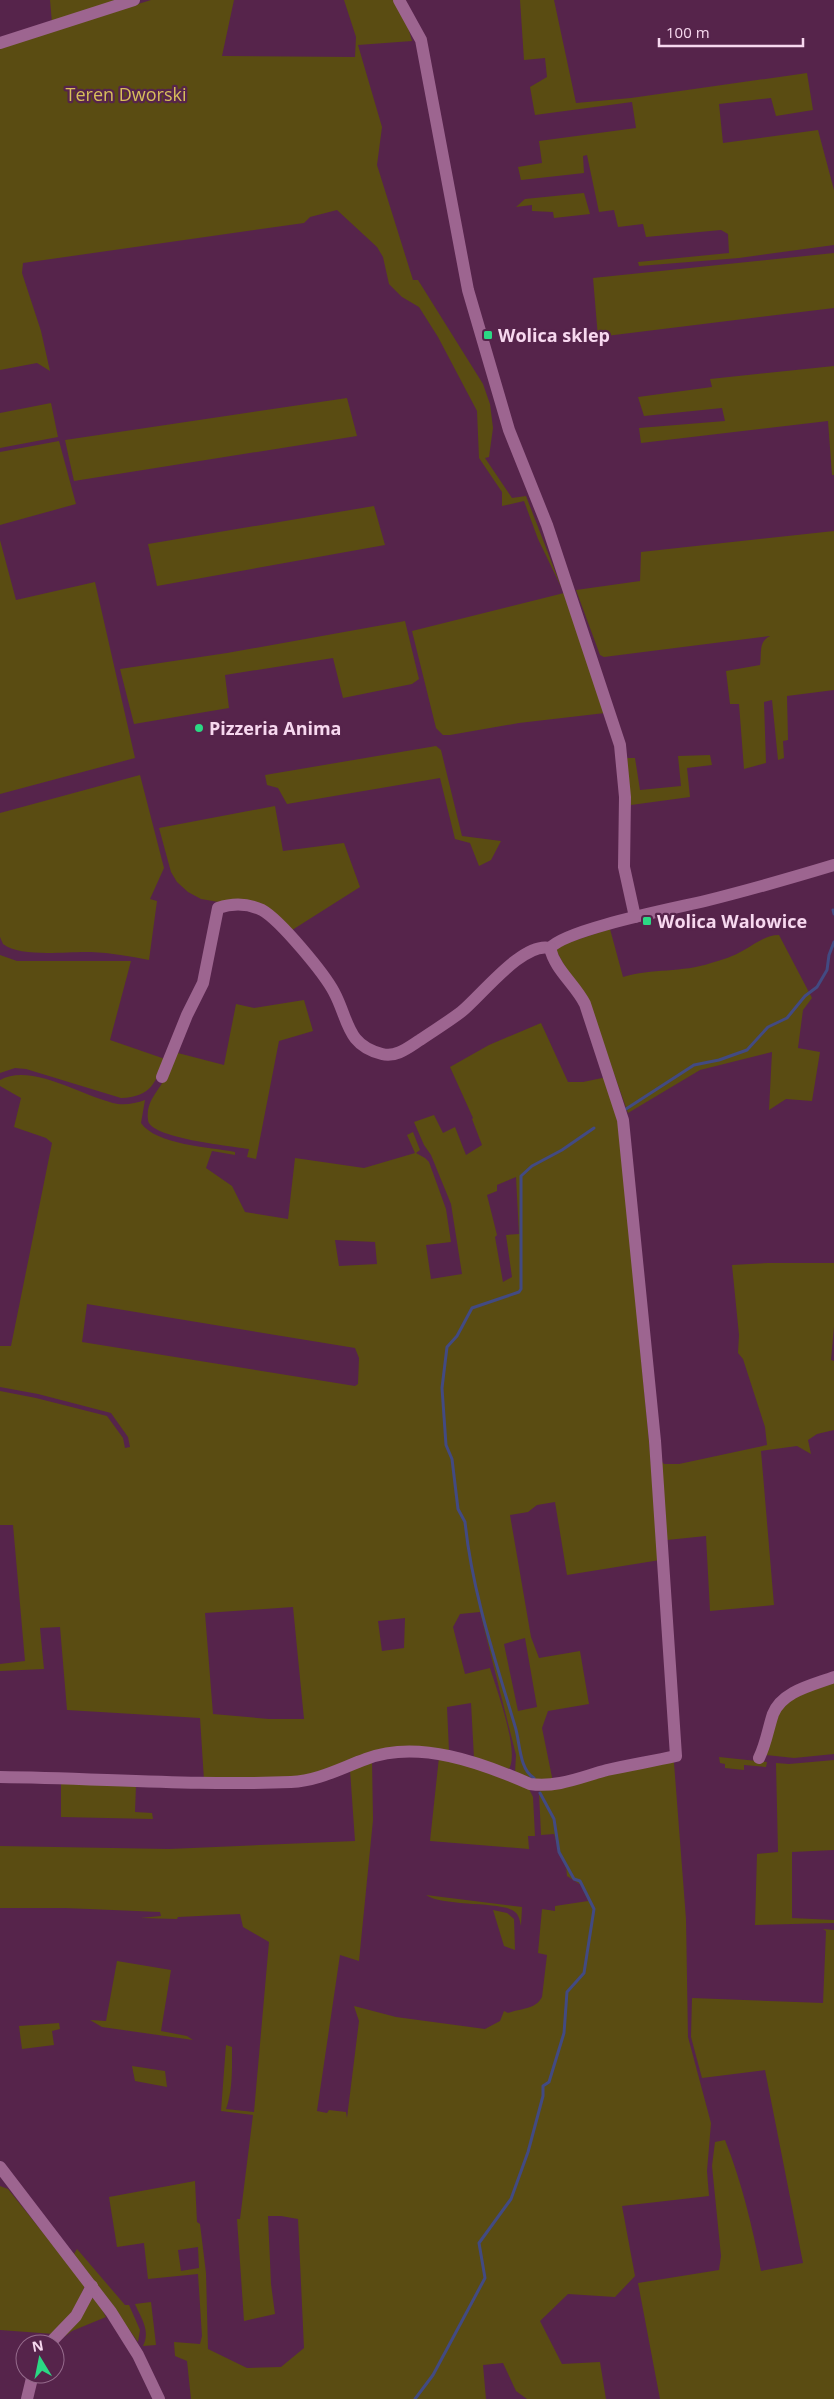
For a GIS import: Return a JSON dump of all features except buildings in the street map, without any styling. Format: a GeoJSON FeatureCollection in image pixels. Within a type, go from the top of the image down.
{"type":"FeatureCollection","features":[{"type":"Feature","properties":{"kind":"street"},"geometry":{"type":"LineString","coordinates":[[0,43],[134,0]]}},
{"type":"Feature","properties":{"kind":"street"},"geometry":{"type":"LineString","coordinates":[[399,0],[421,40],[468,290],[509,430],[547,525],[620,744],[625,797],[624,867],[635,917]]}},
{"type":"Feature","properties":{"kind":"street"},"geometry":{"type":"LineString","coordinates":[[162,1077],[187,1015],[203,983],[218,908],[230,904],[242,904],[262,911],[315,963],[335,992],[344,1020],[355,1040],[368,1049],[384,1055],[400,1053],[461,1012],[518,958],[539,946],[550,948],[561,939],[635,917],[834,866]]}},
{"type":"Feature","properties":{"kind":"street"},"geometry":{"type":"LineString","coordinates":[[0,1777],[190,1784],[291,1782],[313,1780],[382,1754],[418,1752],[455,1757],[530,1784],[542,1786],[563,1783],[608,1770],[676,1756],[655,1441],[623,1120],[585,1004],[576,987],[557,965],[550,948]]}},
{"type":"Feature","properties":{"kind":"street"},"geometry":{"type":"LineString","coordinates":[[760,1758],[773,1715],[780,1701],[798,1691],[834,1677]]}},
{"type":"Feature","properties":{"kind":"street"},"geometry":{"type":"LineString","coordinates":[[0,2167],[92,2286],[138,2355],[159,2399]]}},
{"type":"Feature","properties":{"kind":"street"},"geometry":{"type":"LineString","coordinates":[[59,2334],[76,2316],[92,2286]]}},
{"type":"Feature","properties":{"kind":"street"},"geometry":{"type":"LineString","coordinates":[[26,2399],[30,2384]]}},
{"type":"Feature","properties":{"kind":"green space"},"geometry":{"type":"Polygon","coordinates":[[[50,0],[123,0],[52,23],[50,0]]]}},
{"type":"Feature","properties":{"kind":"green space","name":"Teren Dworski"},"geometry":{"type":"Polygon","coordinates":[[[151,0],[234,0],[222,56],[355,57],[356,37],[344,0],[395,0],[406,20],[412,41],[358,45],[382,127],[377,165],[413,280],[418,280],[483,384],[490,404],[493,428],[489,457],[485,458],[512,498],[526,496],[562,589],[538,539],[524,501],[502,506],[502,492],[479,458],[477,411],[438,337],[419,307],[402,297],[389,284],[383,257],[377,247],[337,210],[310,217],[304,223],[23,263],[22,273],[41,331],[50,371],[37,363],[0,370],[0,47],[151,0]]]}},
{"type":"Feature","properties":{"kind":"green space"},"geometry":{"type":"Polygon","coordinates":[[[520,0],[554,0],[576,103],[631,98],[807,73],[813,110],[776,116],[771,98],[719,104],[723,143],[818,130],[834,190],[834,245],[739,258],[639,266],[638,262],[729,253],[728,234],[721,230],[646,237],[643,224],[618,227],[614,210],[599,212],[587,155],[583,156],[584,173],[521,180],[518,167],[542,163],[539,141],[636,128],[632,102],[535,115],[530,87],[547,77],[545,58],[524,60],[520,0]]]}},
{"type":"Feature","properties":{"kind":"green space"},"geometry":{"type":"Polygon","coordinates":[[[584,193],[590,214],[554,218],[553,212],[532,211],[532,205],[516,207],[525,199],[584,193]]]}},
{"type":"Feature","properties":{"kind":"green space"},"geometry":{"type":"Polygon","coordinates":[[[834,253],[834,308],[598,337],[593,278],[834,253]]]}},
{"type":"Feature","properties":{"kind":"green space"},"geometry":{"type":"Polygon","coordinates":[[[834,366],[834,475],[832,475],[828,421],[641,443],[639,428],[725,421],[722,408],[644,416],[638,397],[712,387],[710,379],[834,366]]]}},
{"type":"Feature","properties":{"kind":"green space"},"geometry":{"type":"Polygon","coordinates":[[[347,398],[357,436],[74,481],[65,440],[347,398]]]}},
{"type":"Feature","properties":{"kind":"green space"},"geometry":{"type":"Polygon","coordinates":[[[51,403],[58,437],[0,448],[0,413],[51,403]]]}},
{"type":"Feature","properties":{"kind":"green space"},"geometry":{"type":"Polygon","coordinates":[[[59,441],[76,504],[0,525],[0,452],[59,441]]]}},
{"type":"Feature","properties":{"kind":"green space"},"geometry":{"type":"Polygon","coordinates":[[[374,506],[385,545],[157,586],[148,544],[374,506]]]}},
{"type":"Feature","properties":{"kind":"green space"},"geometry":{"type":"Polygon","coordinates":[[[834,531],[834,690],[787,696],[788,740],[783,741],[784,758],[778,760],[772,700],[764,702],[766,763],[744,769],[739,704],[730,704],[726,671],[760,665],[762,645],[766,638],[770,636],[604,657],[600,655],[576,590],[640,581],[641,552],[834,531]]]}},
{"type":"Feature","properties":{"kind":"green space"},"geometry":{"type":"Polygon","coordinates":[[[0,540],[16,600],[95,582],[135,758],[0,794],[0,540]]]}},
{"type":"Feature","properties":{"kind":"green space"},"geometry":{"type":"Polygon","coordinates":[[[564,593],[605,713],[519,723],[443,735],[436,728],[412,631],[564,593]]]}},
{"type":"Feature","properties":{"kind":"green space"},"geometry":{"type":"Polygon","coordinates":[[[405,621],[419,679],[412,684],[343,698],[333,658],[225,675],[229,708],[134,724],[120,669],[227,653],[405,621]]]}},
{"type":"Feature","properties":{"kind":"green space"},"geometry":{"type":"Polygon","coordinates":[[[436,746],[441,750],[462,836],[501,841],[491,860],[479,866],[470,843],[455,839],[440,778],[287,804],[278,788],[267,785],[265,775],[436,746]]]}},
{"type":"Feature","properties":{"kind":"green space"},"geometry":{"type":"Polygon","coordinates":[[[710,755],[712,765],[687,768],[690,797],[631,805],[627,758],[635,758],[640,790],[681,786],[678,756],[710,755]]]}},
{"type":"Feature","properties":{"kind":"green space"},"geometry":{"type":"Polygon","coordinates":[[[140,775],[164,868],[150,899],[157,901],[149,960],[98,952],[45,953],[21,951],[3,944],[0,937],[0,813],[140,775]]]}},
{"type":"Feature","properties":{"kind":"green space"},"geometry":{"type":"Polygon","coordinates":[[[275,806],[283,851],[344,843],[360,887],[289,932],[267,910],[201,899],[188,892],[177,882],[171,872],[159,828],[275,806]]]}},
{"type":"Feature","properties":{"kind":"green space"},"geometry":{"type":"Polygon","coordinates":[[[610,929],[623,977],[645,972],[700,966],[719,961],[765,938],[779,935],[812,998],[803,1010],[798,1048],[820,1052],[812,1101],[786,1099],[769,1110],[772,1052],[700,1070],[628,1113],[585,993],[569,974],[556,950],[558,946],[610,929]]]}},
{"type":"Feature","properties":{"kind":"green space"},"geometry":{"type":"Polygon","coordinates":[[[0,955],[17,961],[131,961],[110,1040],[165,1059],[155,1082],[139,1095],[121,1098],[26,1069],[15,1068],[0,1073],[0,955]]]}},
{"type":"Feature","properties":{"kind":"green space"},"geometry":{"type":"Polygon","coordinates":[[[304,1000],[313,1031],[279,1041],[256,1159],[247,1157],[249,1149],[192,1140],[162,1132],[152,1126],[148,1120],[149,1105],[167,1073],[174,1052],[224,1065],[236,1004],[254,1008],[304,1000]]]}},
{"type":"Feature","properties":{"kind":"green space"},"geometry":{"type":"Polygon","coordinates":[[[541,1023],[568,1082],[583,1082],[607,1077],[619,1119],[660,1560],[567,1575],[555,1502],[537,1505],[528,1512],[510,1515],[531,1637],[539,1658],[580,1651],[589,1704],[548,1711],[542,1728],[553,1782],[542,1781],[515,1773],[516,1755],[480,1612],[460,1614],[453,1627],[465,1674],[490,1668],[502,1704],[512,1748],[512,1760],[509,1769],[474,1758],[471,1703],[447,1707],[449,1751],[414,1747],[310,1777],[204,1780],[200,1718],[67,1710],[60,1627],[40,1628],[44,1669],[0,1671],[0,1664],[25,1661],[13,1525],[0,1525],[0,1391],[107,1416],[123,1438],[125,1448],[130,1447],[128,1437],[111,1413],[38,1394],[0,1387],[0,1346],[11,1346],[52,1143],[46,1138],[14,1127],[21,1098],[0,1086],[0,1080],[13,1076],[27,1075],[59,1083],[105,1101],[118,1104],[132,1104],[145,1100],[141,1123],[158,1136],[184,1144],[235,1152],[235,1155],[212,1151],[206,1168],[232,1186],[245,1212],[288,1219],[295,1158],[364,1168],[415,1153],[407,1135],[413,1132],[420,1150],[416,1153],[429,1162],[446,1209],[451,1242],[426,1245],[431,1279],[462,1274],[451,1204],[431,1155],[424,1145],[414,1122],[434,1115],[443,1133],[455,1127],[466,1155],[482,1145],[473,1118],[450,1067],[489,1045],[541,1023]],[[516,1177],[497,1185],[497,1191],[487,1195],[497,1235],[495,1237],[503,1282],[512,1277],[506,1235],[519,1234],[516,1177]],[[335,1240],[339,1266],[377,1264],[375,1242],[335,1240]],[[87,1304],[82,1342],[355,1386],[358,1384],[359,1358],[355,1348],[87,1304]],[[293,1607],[205,1613],[213,1714],[269,1719],[304,1719],[293,1607]],[[405,1618],[378,1621],[382,1651],[404,1648],[405,1618]],[[525,1638],[504,1644],[518,1711],[537,1707],[525,1638]]]}},
{"type":"Feature","properties":{"kind":"green space"},"geometry":{"type":"Polygon","coordinates":[[[834,1263],[834,1327],[831,1360],[834,1361],[834,1430],[817,1434],[808,1440],[811,1454],[797,1446],[761,1451],[774,1605],[710,1611],[706,1536],[667,1540],[660,1460],[664,1464],[679,1464],[767,1445],[765,1427],[743,1359],[738,1353],[739,1335],[732,1265],[834,1263]]]}},
{"type":"Feature","properties":{"kind":"green space"},"geometry":{"type":"Polygon","coordinates":[[[834,1679],[834,1754],[794,1758],[766,1755],[781,1705],[834,1679]]]}},
{"type":"Feature","properties":{"kind":"green space"},"geometry":{"type":"Polygon","coordinates":[[[439,1757],[458,1761],[529,1789],[533,1797],[535,1836],[528,1836],[529,1849],[430,1841],[439,1757]]]}},
{"type":"Feature","properties":{"kind":"green space"},"geometry":{"type":"Polygon","coordinates":[[[719,1757],[767,1762],[766,1767],[744,1765],[744,1770],[725,1768],[725,1764],[720,1763],[719,1757]]]}},
{"type":"Feature","properties":{"kind":"green space"},"geometry":{"type":"Polygon","coordinates":[[[372,1760],[373,1820],[359,1961],[340,1955],[317,2111],[327,2113],[329,2110],[346,2112],[347,2118],[359,2021],[354,2006],[396,2017],[485,2029],[500,2021],[504,2011],[508,2013],[532,2006],[542,1997],[547,1955],[538,1953],[542,1909],[555,1911],[555,1906],[588,1901],[581,1885],[567,1876],[554,1834],[541,1835],[539,1793],[541,1789],[673,1761],[674,1763],[686,1919],[688,2037],[711,2123],[707,2171],[709,2196],[622,2206],[635,2276],[615,2297],[568,2294],[540,2321],[562,2364],[600,2362],[606,2399],[527,2399],[516,2391],[503,2363],[483,2365],[486,2399],[191,2399],[187,2361],[175,2356],[174,2342],[200,2344],[202,2336],[198,2274],[148,2279],[144,2243],[117,2247],[109,2197],[195,2181],[197,2222],[200,2224],[206,2273],[208,2349],[247,2368],[281,2367],[304,2348],[298,2219],[268,2216],[271,2284],[275,2314],[244,2321],[237,2219],[240,2219],[253,2115],[221,2111],[226,2045],[232,2047],[232,2062],[231,2086],[226,2109],[254,2112],[269,1942],[243,1927],[240,1914],[178,1917],[177,1919],[140,1918],[161,1916],[160,1912],[65,1908],[0,1908],[0,1846],[169,1849],[355,1841],[350,1770],[372,1760]],[[198,2247],[178,2250],[181,2271],[199,2268],[198,2247]]]}},
{"type":"Feature","properties":{"kind":"green space"},"geometry":{"type":"Polygon","coordinates":[[[834,1760],[834,1850],[792,1852],[792,1918],[834,1920],[834,1923],[755,1925],[757,1854],[778,1852],[776,1763],[789,1764],[834,1760]]]}},
{"type":"Feature","properties":{"kind":"green space"},"geometry":{"type":"Polygon","coordinates":[[[61,1781],[136,1785],[135,1812],[152,1813],[153,1819],[61,1817],[61,1781]]]}},
{"type":"Feature","properties":{"kind":"green space"},"geometry":{"type":"Polygon","coordinates":[[[426,1895],[522,1907],[521,1926],[515,1912],[509,1909],[499,1906],[434,1899],[426,1895]]]}},
{"type":"Feature","properties":{"kind":"green space"},"geometry":{"type":"Polygon","coordinates":[[[493,1910],[507,1913],[514,1919],[515,1950],[504,1946],[493,1910]]]}},
{"type":"Feature","properties":{"kind":"green space"},"geometry":{"type":"Polygon","coordinates":[[[823,1929],[834,1930],[834,2399],[660,2399],[638,2283],[719,2270],[721,2256],[712,2166],[715,2142],[725,2140],[737,2172],[761,2271],[803,2263],[765,2070],[702,2078],[691,2037],[692,1998],[823,2003],[826,1931],[823,1929]]]}},
{"type":"Feature","properties":{"kind":"green space"},"geometry":{"type":"Polygon","coordinates":[[[117,1961],[171,1970],[161,2031],[187,2036],[193,2040],[102,2027],[90,2020],[106,2021],[117,1961]]]}},
{"type":"Feature","properties":{"kind":"green space"},"geometry":{"type":"Polygon","coordinates":[[[59,2023],[60,2029],[52,2031],[54,2045],[22,2049],[19,2026],[59,2023]]]}},
{"type":"Feature","properties":{"kind":"green space"},"geometry":{"type":"Polygon","coordinates":[[[132,2066],[165,2071],[167,2087],[135,2081],[132,2066]]]}},
{"type":"Feature","properties":{"kind":"green space"},"geometry":{"type":"Polygon","coordinates":[[[0,2186],[8,2189],[85,2285],[76,2308],[54,2334],[0,2330],[0,2186]]]}},
{"type":"Feature","properties":{"kind":"green space"},"geometry":{"type":"Polygon","coordinates":[[[77,2249],[125,2305],[129,2305],[140,2330],[138,2342],[74,2254],[77,2249]]]}},
{"type":"Feature","properties":{"kind":"green space"},"geometry":{"type":"Polygon","coordinates":[[[95,2297],[106,2317],[72,2331],[65,2336],[65,2335],[86,2300],[95,2297]]]}},
{"type":"Feature","properties":{"kind":"green space"},"geometry":{"type":"Polygon","coordinates":[[[151,2302],[156,2345],[143,2346],[146,2330],[135,2304],[151,2302]]]}},
{"type":"Feature","properties":{"kind":"waterway"},"geometry":{"type":"LineString","coordinates":[[833,910],[834,914]]}},
{"type":"Feature","properties":{"kind":"waterway"},"geometry":{"type":"LineString","coordinates":[[626,1109],[694,1065],[719,1060],[747,1050],[768,1027],[787,1018],[805,996],[817,987],[827,970],[829,955],[834,942]]}},
{"type":"Feature","properties":{"kind":"waterway"},"geometry":{"type":"LineString","coordinates":[[534,1778],[525,1769],[517,1732],[492,1650],[473,1574],[465,1522],[458,1509],[452,1459],[446,1445],[442,1388],[447,1347],[457,1336],[472,1308],[519,1292],[521,1289],[521,1176],[532,1166],[562,1150],[594,1128]]}},
{"type":"Feature","properties":{"kind":"waterway"},"geometry":{"type":"LineString","coordinates":[[415,2399],[433,2375],[485,2278],[479,2243],[511,2199],[528,2152],[543,2096],[543,2086],[549,2082],[564,2033],[567,1992],[584,1973],[594,1909],[580,1881],[574,1879],[559,1852],[554,1819],[540,1793]]}},
{"type":"Feature","properties":{"kind":"place","name":"Wolica sklep"},"geometry":{"type":"Point","coordinates":[488,335]}},
{"type":"Feature","properties":{"kind":"place","name":"Pizzeria Anima"},"geometry":{"type":"Point","coordinates":[199,728]}},
{"type":"Feature","properties":{"kind":"place","name":"Wolica Walowice"},"geometry":{"type":"Point","coordinates":[647,921]}}]}
